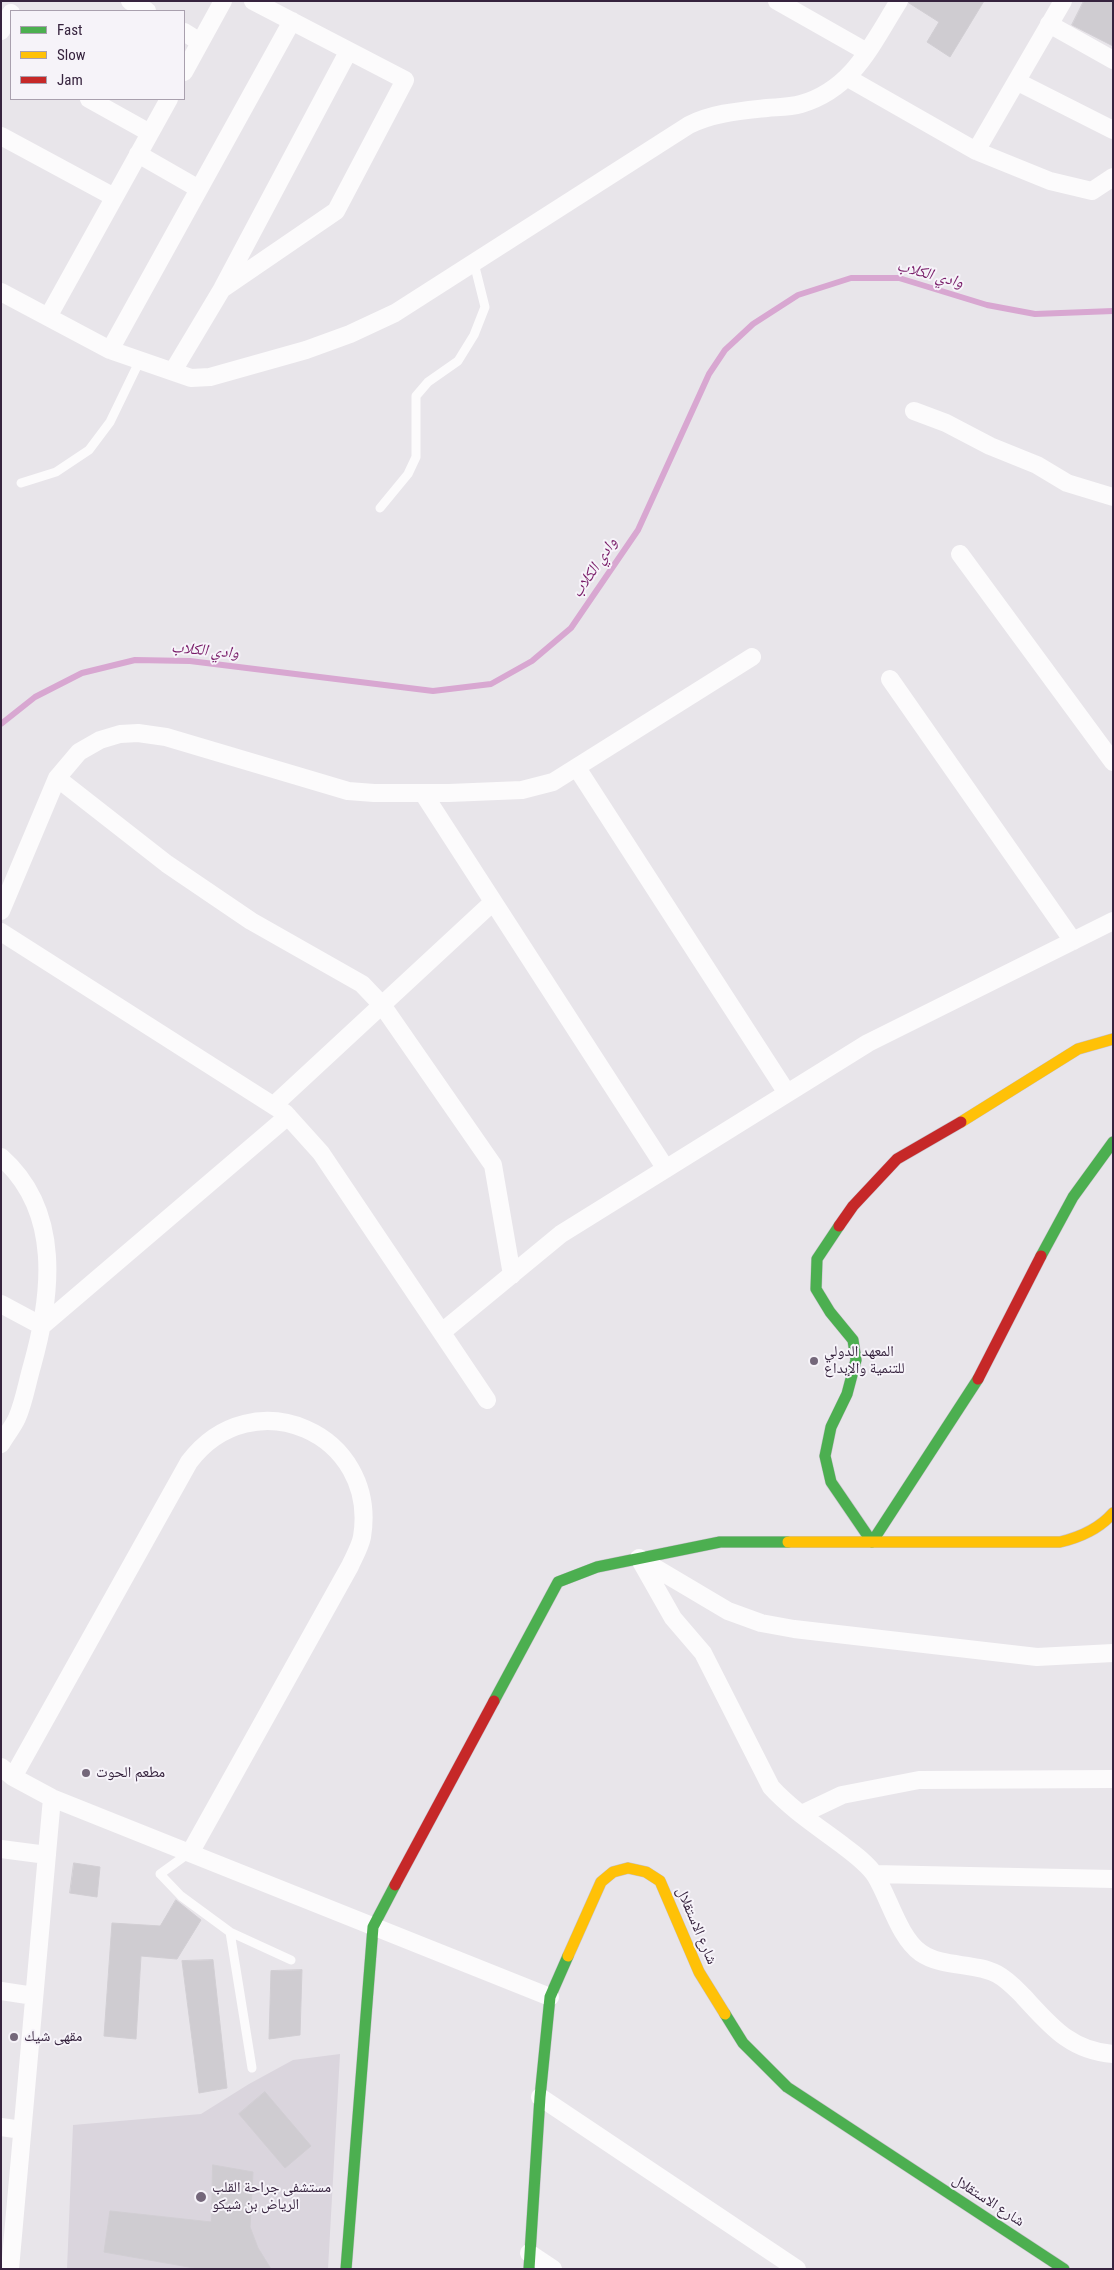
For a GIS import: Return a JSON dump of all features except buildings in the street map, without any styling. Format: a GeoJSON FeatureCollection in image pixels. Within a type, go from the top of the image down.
{"type":"FeatureCollection","features":[{"type":"Feature","properties":{"kind":"street"},"geometry":{"type":"LineString","coordinates":[[130,1],[145,10]]}},
{"type":"Feature","properties":{"kind":"street"},"geometry":{"type":"LineString","coordinates":[[185,70],[223,1]]}},
{"type":"Feature","properties":{"kind":"street"},"geometry":{"type":"LineString","coordinates":[[222,289],[336,211],[405,80],[253,1]]}},
{"type":"Feature","properties":{"kind":"street"},"geometry":{"type":"LineString","coordinates":[[777,1],[867,52]]}},
{"type":"Feature","properties":{"kind":"street"},"geometry":{"type":"LineString","coordinates":[[1,292],[110,350],[190,378],[210,377],[306,350],[350,334],[395,313],[697,121],[728,112],[800,104],[825,95],[848,78],[867,52],[898,1]]}},
{"type":"Feature","properties":{"kind":"street"},"geometry":{"type":"LineString","coordinates":[[976,150],[1018,82],[1063,1]]}},
{"type":"Feature","properties":{"kind":"street"},"geometry":{"type":"LineString","coordinates":[[1,31],[10,15]]}},
{"type":"Feature","properties":{"kind":"street"},"geometry":{"type":"LineString","coordinates":[[110,350],[292,22]]}},
{"type":"Feature","properties":{"kind":"street"},"geometry":{"type":"LineString","coordinates":[[1049,24],[1113,60]]}},
{"type":"Feature","properties":{"kind":"street"},"geometry":{"type":"LineString","coordinates":[[185,33],[200,42]]}},
{"type":"Feature","properties":{"kind":"street"},"geometry":{"type":"LineString","coordinates":[[173,371],[222,289],[348,52]]}},
{"type":"Feature","properties":{"kind":"street"},"geometry":{"type":"LineString","coordinates":[[848,78],[976,150],[1050,181],[1092,191],[1113,177]]}},
{"type":"Feature","properties":{"kind":"street"},"geometry":{"type":"LineString","coordinates":[[1018,82],[1113,130]]}},
{"type":"Feature","properties":{"kind":"street"},"geometry":{"type":"LineString","coordinates":[[91,100],[150,133]]}},
{"type":"Feature","properties":{"kind":"street"},"geometry":{"type":"LineString","coordinates":[[48,317],[168,100]]}},
{"type":"Feature","properties":{"kind":"street"},"geometry":{"type":"LineString","coordinates":[[1,136],[114,197]]}},
{"type":"Feature","properties":{"kind":"street"},"geometry":{"type":"LineString","coordinates":[[138,154],[199,189]]}},
{"type":"Feature","properties":{"kind":"street"},"geometry":{"type":"LineString","coordinates":[[914,411],[946,423],[990,446],[1037,465],[1067,483],[1113,497]]}},
{"type":"Feature","properties":{"kind":"street"},"geometry":{"type":"LineString","coordinates":[[960,554],[1113,762]]}},
{"type":"Feature","properties":{"kind":"street"},"geometry":{"type":"LineString","coordinates":[[1,911],[57,778],[79,752],[100,740],[120,734],[138,733],[166,737],[348,790],[374,793],[422,793],[522,790],[553,782],[752,657]]}},
{"type":"Feature","properties":{"kind":"street"},"geometry":{"type":"LineString","coordinates":[[890,679],[1073,941]]}},
{"type":"Feature","properties":{"kind":"street"},"geometry":{"type":"LineString","coordinates":[[577,768],[787,1093]]}},
{"type":"Feature","properties":{"kind":"street"},"geometry":{"type":"LineString","coordinates":[[57,778],[167,864],[251,921],[362,984],[382,1005],[493,1165],[512,1275]]}},
{"type":"Feature","properties":{"kind":"street"},"geometry":{"type":"LineString","coordinates":[[422,793],[666,1169]]}},
{"type":"Feature","properties":{"kind":"street"},"geometry":{"type":"LineString","coordinates":[[42,1326],[281,1111],[382,1005],[493,902]]}},
{"type":"Feature","properties":{"kind":"street"},"geometry":{"type":"LineString","coordinates":[[442,1332],[562,1234],[868,1043],[1113,921]]}},
{"type":"Feature","properties":{"kind":"street"},"geometry":{"type":"LineString","coordinates":[[1,932],[281,1111],[322,1154],[487,1400]]}},
{"type":"Feature","properties":{"kind":"street"},"geometry":{"type":"LineString","coordinates":[[872,1542],[831,1482],[825,1456],[831,1427],[847,1394],[856,1360],[853,1340],[830,1312],[816,1289],[817,1259],[853,1206],[897,1159],[1000,1099],[1078,1050],[1113,1039]]}},
{"type":"Feature","properties":{"kind":"street"},"geometry":{"type":"LineString","coordinates":[[872,1542],[990,1361],[1051,1237],[1073,1197],[1110,1146]]}},
{"type":"Feature","properties":{"kind":"street"},"geometry":{"type":"LineString","coordinates":[[1110,1146],[1113,1168]]}},
{"type":"Feature","properties":{"kind":"street"},"geometry":{"type":"LineString","coordinates":[[1,1156],[14,1168],[32,1196],[43,1225],[49,1274],[42,1326],[17,1418],[1,1444]]}},
{"type":"Feature","properties":{"kind":"street"},"geometry":{"type":"LineString","coordinates":[[1,1304],[42,1326]]}},
{"type":"Feature","properties":{"kind":"street"},"geometry":{"type":"LineString","coordinates":[[190,1853],[350,1566],[362,1538],[363,1514],[353,1474],[342,1455],[326,1439],[307,1429],[287,1422],[266,1420],[249,1422],[212,1436],[200,1447],[189,1462],[7,1772],[52,1798],[550,1998]]}},
{"type":"Feature","properties":{"kind":"street"},"geometry":{"type":"LineString","coordinates":[[346,2269],[373,1927],[558,1582],[597,1567],[720,1542],[1060,1542],[1085,1535],[1108,1519],[1113,1512]]}},
{"type":"Feature","properties":{"kind":"street"},"geometry":{"type":"LineString","coordinates":[[639,1558],[728,1611],[761,1623],[794,1629],[1037,1657],[1113,1653]]}},
{"type":"Feature","properties":{"kind":"street"},"geometry":{"type":"LineString","coordinates":[[639,1558],[673,1618],[703,1653],[771,1787],[782,1799],[849,1850],[874,1874],[909,1940],[921,1953],[936,1960],[996,1973],[1008,1980],[1060,2035],[1081,2046],[1113,2054]]}},
{"type":"Feature","properties":{"kind":"street"},"geometry":{"type":"LineString","coordinates":[[802,1814],[842,1795],[919,1780],[1113,1779]]}},
{"type":"Feature","properties":{"kind":"street"},"geometry":{"type":"LineString","coordinates":[[10,2269],[52,1798]]}},
{"type":"Feature","properties":{"kind":"street"},"geometry":{"type":"LineString","coordinates":[[1,1849],[47,1855]]}},
{"type":"Feature","properties":{"kind":"street","name":"شارع الاستقلال"},"geometry":{"type":"LineString","coordinates":[[529,2261],[540,2097],[550,1998],[601,1882],[613,1872],[628,1868],[646,1872],[660,1881],[699,1972],[743,2043],[765,2067],[802,2097],[1064,2269]]}},
{"type":"Feature","properties":{"kind":"street"},"geometry":{"type":"LineString","coordinates":[[874,1874],[1113,1879]]}},
{"type":"Feature","properties":{"kind":"street"},"geometry":{"type":"LineString","coordinates":[[1,1991],[34,1996]]}},
{"type":"Feature","properties":{"kind":"street"},"geometry":{"type":"LineString","coordinates":[[540,2097],[797,2269]]}},
{"type":"Feature","properties":{"kind":"street"},"geometry":{"type":"LineString","coordinates":[[1,2127],[22,2130]]}},
{"type":"Feature","properties":{"kind":"street"},"geometry":{"type":"LineString","coordinates":[[529,2261],[553,2269]]}},
{"type":"Feature","properties":{"kind":"lane"},"geometry":{"type":"LineString","coordinates":[[380,508],[408,474],[416,457],[416,396],[428,382],[458,362],[485,307],[474,264]]}},
{"type":"Feature","properties":{"kind":"lane"},"geometry":{"type":"LineString","coordinates":[[21,483],[56,472],[89,450],[110,422],[140,360]]}},
{"type":"Feature","properties":{"kind":"lane"},"geometry":{"type":"LineString","coordinates":[[190,1853],[160,1874],[181,1896],[230,1932],[291,1960]]}},
{"type":"Feature","properties":{"kind":"lane"},"geometry":{"type":"LineString","coordinates":[[230,1932],[252,2068]]}},
{"type":"Feature","properties":{"kind":"shaded area","name":"مستشفى جراحة القلب الرياض بن شيكو"},"geometry":{"type":"Polygon","coordinates":[[[340,2054],[328,2269],[67,2269],[73,2125],[201,2114],[249,2084],[293,2060],[340,2054]]]}},
{"type":"Feature","properties":{"kind":"waterway","name":"وادي الكلاب"},"geometry":{"type":"LineString","coordinates":[[1,724],[35,697],[82,673],[135,660],[190,661],[433,691],[491,684],[532,661],[571,628],[638,530],[709,374],[725,350],[753,324],[798,295],[851,278],[899,278],[987,305],[1035,314],[1113,311]]}},
{"type":"Feature","properties":{"kind":"traffic: fast"},"geometry":{"type":"LineString","coordinates":[[1041,1256],[1073,1197],[1113,1142]]}},
{"type":"Feature","properties":{"kind":"traffic: fast"},"geometry":{"type":"LineString","coordinates":[[839,1226],[817,1259],[816,1289],[830,1312],[853,1340],[856,1360],[847,1394],[831,1427],[825,1456],[831,1482],[872,1542],[978,1379]]}},
{"type":"Feature","properties":{"kind":"traffic: fast"},"geometry":{"type":"LineString","coordinates":[[494,1701],[558,1582],[597,1567],[720,1542],[788,1542]]}},
{"type":"Feature","properties":{"kind":"traffic: fast"},"geometry":{"type":"LineString","coordinates":[[346,2269],[373,1927],[395,1885]]}},
{"type":"Feature","properties":{"kind":"traffic: fast"},"geometry":{"type":"LineString","coordinates":[[529,2269],[540,2097],[550,1997],[568,1956]]}},
{"type":"Feature","properties":{"kind":"traffic: fast"},"geometry":{"type":"LineString","coordinates":[[725,2014],[743,2043],[787,2087],[1064,2269]]}},
{"type":"Feature","properties":{"kind":"traffic: slow"},"geometry":{"type":"LineString","coordinates":[[961,1122],[1078,1049],[1113,1039]]}},
{"type":"Feature","properties":{"kind":"traffic: slow"},"geometry":{"type":"LineString","coordinates":[[788,1542],[1060,1542],[1089,1532],[1102,1524],[1113,1513]]}},
{"type":"Feature","properties":{"kind":"traffic: slow"},"geometry":{"type":"LineString","coordinates":[[568,1956],[601,1882],[613,1872],[628,1868],[646,1872],[660,1881],[699,1972],[725,2014]]}},
{"type":"Feature","properties":{"kind":"traffic: jam"},"geometry":{"type":"LineString","coordinates":[[839,1226],[853,1206],[897,1159],[961,1122]]}},
{"type":"Feature","properties":{"kind":"traffic: jam"},"geometry":{"type":"LineString","coordinates":[[978,1379],[1041,1256]]}},
{"type":"Feature","properties":{"kind":"traffic: jam"},"geometry":{"type":"LineString","coordinates":[[395,1885],[494,1701]]}},
{"type":"Feature","properties":{"kind":"place","name":"المعهد الدولي للتنمية والإبداع"},"geometry":{"type":"Point","coordinates":[814,1361]}},
{"type":"Feature","properties":{"kind":"place","name":"مطعم الحوت"},"geometry":{"type":"Point","coordinates":[86,1773]}},
{"type":"Feature","properties":{"kind":"place","name":"مقهى شيك"},"geometry":{"type":"Point","coordinates":[14,2037]}},
{"type":"Feature","properties":{"kind":"place","name":"مستشفى جراحة القلب الرياض بن شيكو"},"geometry":{"type":"Point","coordinates":[201,2197]}}]}
